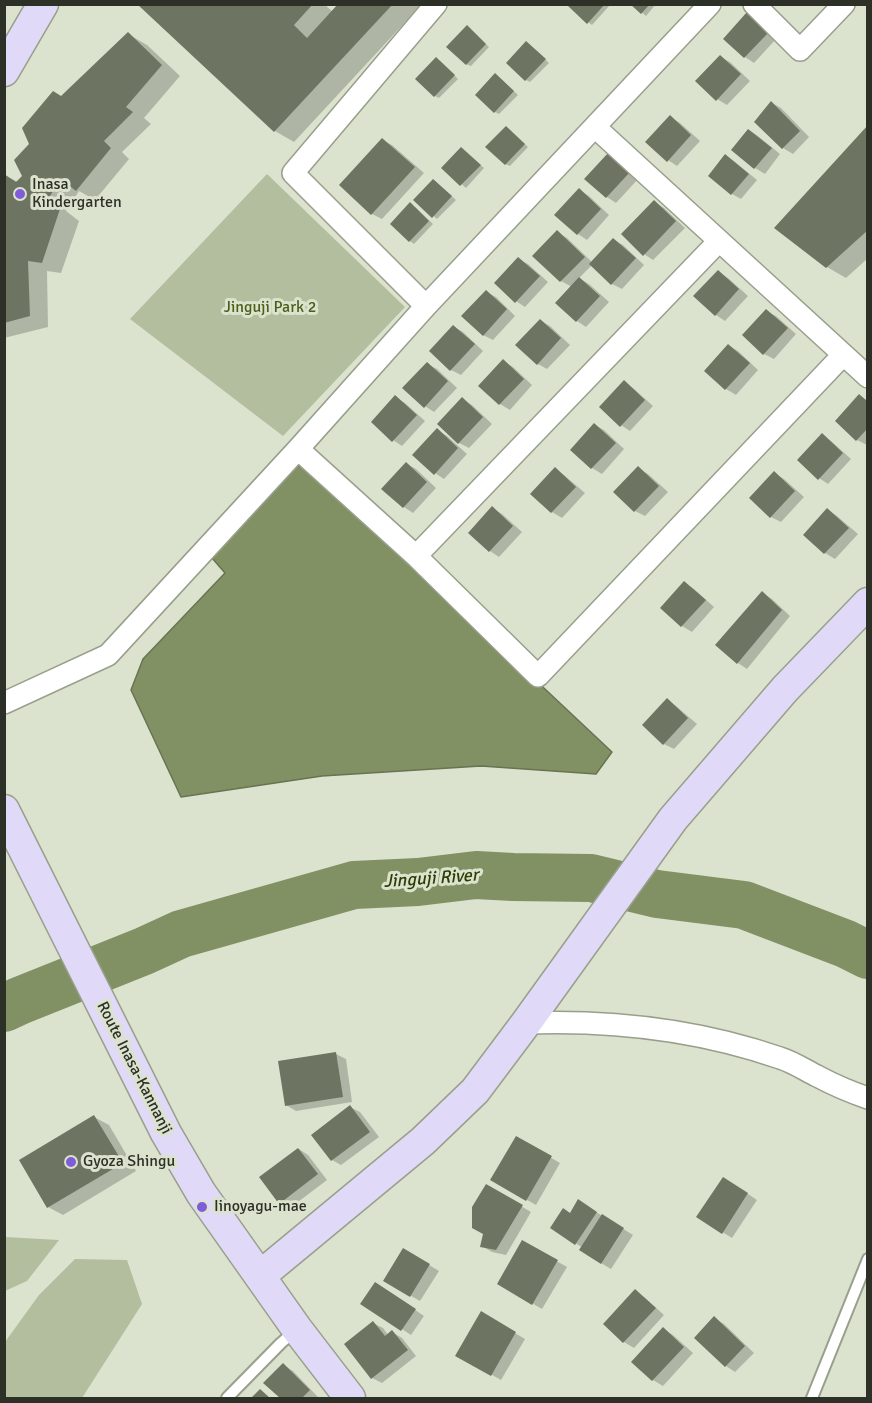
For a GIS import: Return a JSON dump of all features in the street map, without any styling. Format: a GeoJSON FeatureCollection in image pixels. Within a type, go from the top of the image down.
{"type":"FeatureCollection","features":[{"type":"Feature","properties":{"kind":"street"},"geometry":{"type":"LineString","coordinates":[[4,71],[43,4]]}},
{"type":"Feature","properties":{"kind":"street"},"geometry":{"type":"LineString","coordinates":[[426,306],[292,173],[436,4]]}},
{"type":"Feature","properties":{"kind":"street"},"geometry":{"type":"LineString","coordinates":[[4,703],[108,655],[426,306],[710,4]]}},
{"type":"Feature","properties":{"kind":"street"},"geometry":{"type":"LineString","coordinates":[[754,4],[800,50],[844,4]]}},
{"type":"Feature","properties":{"kind":"street"},"geometry":{"type":"LineString","coordinates":[[595,127],[867,377]]}},
{"type":"Feature","properties":{"kind":"street"},"geometry":{"type":"LineString","coordinates":[[416,556],[719,241]]}},
{"type":"Feature","properties":{"kind":"street"},"geometry":{"type":"LineString","coordinates":[[298,449],[416,556],[538,676],[843,355]]}},
{"type":"Feature","properties":{"kind":"street"},"geometry":{"type":"LineString","coordinates":[[260,1276],[423,1141],[474,1091],[673,819],[785,689],[867,603]]}},
{"type":"Feature","properties":{"kind":"street","name":"Route Inasa-Kannanji"},"geometry":{"type":"LineString","coordinates":[[4,810],[166,1133],[201,1193],[297,1329],[350,1398]]}},
{"type":"Feature","properties":{"kind":"street"},"geometry":{"type":"LineString","coordinates":[[533,1013],[556,1022],[636,1027],[706,1036],[782,1059],[840,1088],[867,1098]]}},
{"type":"Feature","properties":{"kind":"lane"},"geometry":{"type":"LineString","coordinates":[[812,1398],[867,1259]]}},
{"type":"Feature","properties":{"kind":"lane"},"geometry":{"type":"LineString","coordinates":[[227,1398],[297,1329]]}},
{"type":"Feature","properties":{"kind":"green space","name":"Jinguji Park 2"},"geometry":{"type":"Polygon","coordinates":[[[267,174],[405,307],[283,436],[130,319],[267,174]]]}},
{"type":"Feature","properties":{"kind":"green space"},"geometry":{"type":"Polygon","coordinates":[[[4,1237],[59,1240],[27,1281],[5,1291],[4,1237]]]}},
{"type":"Feature","properties":{"kind":"green space"},"geometry":{"type":"Polygon","coordinates":[[[75,1259],[127,1260],[142,1304],[82,1398],[5,1398],[5,1342],[39,1295],[75,1259]]]}},
{"type":"Feature","properties":{"kind":"shaded area"},"geometry":{"type":"Polygon","coordinates":[[[296,465],[313,471],[612,752],[596,774],[481,766],[322,776],[181,797],[131,690],[143,659],[225,573],[212,558],[296,465]]]}},
{"type":"Feature","properties":{"kind":"building"},"geometry":{"type":"Polygon","coordinates":[[[137,4],[313,4],[294,25],[307,38],[338,4],[393,4],[274,132],[137,4]]]}},
{"type":"Feature","properties":{"kind":"building"},"geometry":{"type":"Polygon","coordinates":[[[569,4],[605,4],[587,24],[568,6],[569,4]]]}},
{"type":"Feature","properties":{"kind":"building"},"geometry":{"type":"Polygon","coordinates":[[[630,4],[650,4],[641,14],[630,4]]]}},
{"type":"Feature","properties":{"kind":"building"},"geometry":{"type":"Polygon","coordinates":[[[747,12],[769,32],[744,58],[723,39],[747,12]]]}},
{"type":"Feature","properties":{"kind":"building"},"geometry":{"type":"Polygon","coordinates":[[[467,25],[486,44],[466,65],[446,47],[467,25]]]}},
{"type":"Feature","properties":{"kind":"building"},"geometry":{"type":"Polygon","coordinates":[[[128,32],[162,65],[126,107],[133,112],[104,141],[111,148],[76,191],[61,179],[48,199],[60,209],[42,263],[28,261],[30,316],[4,323],[4,174],[16,182],[22,176],[14,160],[29,144],[22,128],[53,91],[61,96],[128,32]]]}},
{"type":"Feature","properties":{"kind":"building"},"geometry":{"type":"Polygon","coordinates":[[[526,41],[546,59],[525,81],[506,63],[526,41]]]}},
{"type":"Feature","properties":{"kind":"building"},"geometry":{"type":"Polygon","coordinates":[[[720,55],[741,74],[716,101],[695,81],[720,55]]]}},
{"type":"Feature","properties":{"kind":"building"},"geometry":{"type":"Polygon","coordinates":[[[436,57],[455,75],[434,97],[415,79],[436,57]]]}},
{"type":"Feature","properties":{"kind":"building"},"geometry":{"type":"Polygon","coordinates":[[[495,73],[514,91],[494,113],[475,95],[495,73]]]}},
{"type":"Feature","properties":{"kind":"building"},"geometry":{"type":"Polygon","coordinates":[[[771,101],[800,131],[782,149],[754,122],[771,101]]]}},
{"type":"Feature","properties":{"kind":"building"},"geometry":{"type":"Polygon","coordinates":[[[670,115],[691,135],[667,162],[645,142],[670,115]]]}},
{"type":"Feature","properties":{"kind":"building"},"geometry":{"type":"Polygon","coordinates":[[[868,125],[868,230],[826,268],[774,228],[868,125]]]}},
{"type":"Feature","properties":{"kind":"building"},"geometry":{"type":"Polygon","coordinates":[[[506,126],[525,144],[505,165],[485,147],[506,126]]]}},
{"type":"Feature","properties":{"kind":"building"},"geometry":{"type":"Polygon","coordinates":[[[748,129],[772,148],[754,169],[731,150],[748,129]]]}},
{"type":"Feature","properties":{"kind":"building"},"geometry":{"type":"Polygon","coordinates":[[[382,138],[415,167],[371,215],[339,185],[382,138]]]}},
{"type":"Feature","properties":{"kind":"building"},"geometry":{"type":"Polygon","coordinates":[[[461,147],[481,165],[460,186],[441,168],[461,147]]]}},
{"type":"Feature","properties":{"kind":"building"},"geometry":{"type":"Polygon","coordinates":[[[609,152],[630,172],[606,198],[584,179],[609,152]]]}},
{"type":"Feature","properties":{"kind":"building"},"geometry":{"type":"Polygon","coordinates":[[[725,154],[749,174],[731,195],[708,176],[725,154]]]}},
{"type":"Feature","properties":{"kind":"building"},"geometry":{"type":"Polygon","coordinates":[[[433,179],[452,196],[432,218],[413,200],[433,179]]]}},
{"type":"Feature","properties":{"kind":"building"},"geometry":{"type":"Polygon","coordinates":[[[579,188],[601,209],[577,235],[554,215],[579,188]]]}},
{"type":"Feature","properties":{"kind":"building"},"geometry":{"type":"Polygon","coordinates":[[[654,200],[676,221],[643,256],[621,234],[654,200]]]}},
{"type":"Feature","properties":{"kind":"building"},"geometry":{"type":"Polygon","coordinates":[[[410,202],[429,221],[409,242],[390,224],[410,202]]]}},
{"type":"Feature","properties":{"kind":"building"},"geometry":{"type":"Polygon","coordinates":[[[557,230],[585,257],[560,282],[532,256],[557,230]]]}},
{"type":"Feature","properties":{"kind":"building"},"geometry":{"type":"Polygon","coordinates":[[[613,238],[636,258],[611,285],[589,264],[613,238]]]}},
{"type":"Feature","properties":{"kind":"building"},"geometry":{"type":"Polygon","coordinates":[[[518,257],[540,276],[515,303],[494,283],[518,257]]]}},
{"type":"Feature","properties":{"kind":"building"},"geometry":{"type":"Polygon","coordinates":[[[718,270],[739,289],[715,316],[693,296],[718,270]]]}},
{"type":"Feature","properties":{"kind":"building"},"geometry":{"type":"Polygon","coordinates":[[[579,277],[600,296],[576,322],[555,303],[579,277]]]}},
{"type":"Feature","properties":{"kind":"building"},"geometry":{"type":"Polygon","coordinates":[[[486,290],[507,309],[483,336],[461,316],[486,290]]]}},
{"type":"Feature","properties":{"kind":"building"},"geometry":{"type":"Polygon","coordinates":[[[766,309],[788,328],[763,355],[742,335],[766,309]]]}},
{"type":"Feature","properties":{"kind":"building"},"geometry":{"type":"Polygon","coordinates":[[[540,319],[561,338],[537,365],[515,345],[540,319]]]}},
{"type":"Feature","properties":{"kind":"building"},"geometry":{"type":"Polygon","coordinates":[[[453,325],[475,344],[450,371],[429,351],[453,325]]]}},
{"type":"Feature","properties":{"kind":"building"},"geometry":{"type":"Polygon","coordinates":[[[728,344],[750,363],[725,390],[704,371],[728,344]]]}},
{"type":"Feature","properties":{"kind":"building"},"geometry":{"type":"Polygon","coordinates":[[[503,359],[524,379],[499,405],[478,386],[503,359]]]}},
{"type":"Feature","properties":{"kind":"building"},"geometry":{"type":"Polygon","coordinates":[[[427,362],[448,381],[424,408],[402,388],[427,362]]]}},
{"type":"Feature","properties":{"kind":"building"},"geometry":{"type":"Polygon","coordinates":[[[624,380],[645,400],[620,427],[599,407],[624,380]]]}},
{"type":"Feature","properties":{"kind":"building"},"geometry":{"type":"Polygon","coordinates":[[[859,394],[868,402],[868,428],[856,441],[835,421],[859,394]]]}},
{"type":"Feature","properties":{"kind":"building"},"geometry":{"type":"Polygon","coordinates":[[[395,395],[417,415],[392,442],[371,422],[395,395]]]}},
{"type":"Feature","properties":{"kind":"building"},"geometry":{"type":"Polygon","coordinates":[[[462,397],[483,417],[458,444],[437,424],[462,397]]]}},
{"type":"Feature","properties":{"kind":"building"},"geometry":{"type":"Polygon","coordinates":[[[594,423],[616,443],[591,469],[570,450],[594,423]]]}},
{"type":"Feature","properties":{"kind":"building"},"geometry":{"type":"Polygon","coordinates":[[[437,428],[458,448],[434,475],[412,455],[437,428]]]}},
{"type":"Feature","properties":{"kind":"building"},"geometry":{"type":"Polygon","coordinates":[[[822,433],[843,453],[818,480],[797,460],[822,433]]]}},
{"type":"Feature","properties":{"kind":"building"},"geometry":{"type":"Polygon","coordinates":[[[406,462],[427,482],[403,508],[381,489],[406,462]]]}},
{"type":"Feature","properties":{"kind":"building"},"geometry":{"type":"Polygon","coordinates":[[[638,466],[659,486],[634,512],[613,492],[638,466]]]}},
{"type":"Feature","properties":{"kind":"building"},"geometry":{"type":"Polygon","coordinates":[[[555,467],[576,487],[551,513],[530,494],[555,467]]]}},
{"type":"Feature","properties":{"kind":"building"},"geometry":{"type":"Polygon","coordinates":[[[774,471],[795,491],[770,518],[749,498],[774,471]]]}},
{"type":"Feature","properties":{"kind":"building"},"geometry":{"type":"Polygon","coordinates":[[[492,506],[513,526],[489,552],[468,533],[492,506]]]}},
{"type":"Feature","properties":{"kind":"building"},"geometry":{"type":"Polygon","coordinates":[[[827,508],[849,528],[824,554],[803,535],[827,508]]]}},
{"type":"Feature","properties":{"kind":"building"},"geometry":{"type":"Polygon","coordinates":[[[684,581],[706,600],[681,627],[660,608],[684,581]]]}},
{"type":"Feature","properties":{"kind":"building"},"geometry":{"type":"Polygon","coordinates":[[[762,591],[782,610],[737,664],[715,645],[762,591]]]}},
{"type":"Feature","properties":{"kind":"building"},"geometry":{"type":"Polygon","coordinates":[[[667,698],[688,718],[663,745],[642,725],[667,698]]]}},
{"type":"Feature","properties":{"kind":"building"},"geometry":{"type":"Polygon","coordinates":[[[336,1052],[343,1097],[285,1106],[278,1061],[336,1052]]]}},
{"type":"Feature","properties":{"kind":"building"},"geometry":{"type":"Polygon","coordinates":[[[350,1105],[370,1132],[331,1161],[311,1135],[350,1105]]]}},
{"type":"Feature","properties":{"kind":"building","name":"Gyoza Shingu"},"geometry":{"type":"Polygon","coordinates":[[[94,1115],[123,1163],[47,1208],[19,1160],[94,1115]]]}},
{"type":"Feature","properties":{"kind":"building"},"geometry":{"type":"Polygon","coordinates":[[[516,1136],[552,1156],[526,1201],[490,1180],[516,1136]]]}},
{"type":"Feature","properties":{"kind":"building"},"geometry":{"type":"Polygon","coordinates":[[[298,1148],[318,1174],[279,1204],[259,1177],[298,1148]]]}},
{"type":"Feature","properties":{"kind":"building"},"geometry":{"type":"Polygon","coordinates":[[[723,1177],[748,1193],[722,1234],[696,1217],[723,1177]]]}},
{"type":"Feature","properties":{"kind":"building"},"geometry":{"type":"Polygon","coordinates":[[[486,1184],[523,1205],[496,1250],[480,1247],[483,1234],[472,1228],[472,1207],[486,1184]]]}},
{"type":"Feature","properties":{"kind":"building"},"geometry":{"type":"Polygon","coordinates":[[[578,1199],[597,1212],[575,1245],[550,1228],[563,1208],[570,1213],[578,1199]]]}},
{"type":"Feature","properties":{"kind":"building"},"geometry":{"type":"Polygon","coordinates":[[[602,1214],[624,1228],[601,1264],[579,1250],[602,1214]]]}},
{"type":"Feature","properties":{"kind":"building"},"geometry":{"type":"Polygon","coordinates":[[[522,1240],[558,1260],[532,1305],[497,1284],[522,1240]]]}},
{"type":"Feature","properties":{"kind":"building"},"geometry":{"type":"Polygon","coordinates":[[[403,1248],[430,1264],[410,1297],[383,1281],[403,1248]]]}},
{"type":"Feature","properties":{"kind":"building"},"geometry":{"type":"Polygon","coordinates":[[[375,1282],[416,1309],[401,1331],[360,1304],[375,1282]]]}},
{"type":"Feature","properties":{"kind":"building"},"geometry":{"type":"Polygon","coordinates":[[[635,1289],[656,1308],[623,1343],[603,1324],[635,1289]]]}},
{"type":"Feature","properties":{"kind":"building"},"geometry":{"type":"Polygon","coordinates":[[[481,1311],[516,1332],[491,1376],[455,1356],[481,1311]]]}},
{"type":"Feature","properties":{"kind":"building"},"geometry":{"type":"Polygon","coordinates":[[[714,1316],[745,1346],[725,1367],[694,1338],[714,1316]]]}},
{"type":"Feature","properties":{"kind":"building"},"geometry":{"type":"Polygon","coordinates":[[[373,1321],[385,1336],[392,1330],[408,1350],[371,1379],[344,1344],[373,1321]]]}},
{"type":"Feature","properties":{"kind":"building"},"geometry":{"type":"Polygon","coordinates":[[[663,1327],[684,1347],[652,1381],[631,1362],[663,1327]]]}},
{"type":"Feature","properties":{"kind":"building"},"geometry":{"type":"Polygon","coordinates":[[[283,1363],[310,1390],[302,1398],[280,1398],[263,1383],[283,1363]]]}},
{"type":"Feature","properties":{"kind":"building"},"geometry":{"type":"Polygon","coordinates":[[[260,1389],[270,1398],[251,1398],[260,1389]]]}},
{"type":"Feature","properties":{"kind":"waterway","name":"Jinguji River"},"geometry":{"type":"LineString","coordinates":[[4,1008],[181,934],[354,885],[418,882],[476,875],[591,878],[657,894],[744,905],[846,944],[868,955]]}},
{"type":"Feature","properties":{"kind":"place","name":"Inasa Kindergarten"},"geometry":{"type":"Point","coordinates":[20,194]}},
{"type":"Feature","properties":{"kind":"place","name":"Gyoza Shingu"},"geometry":{"type":"Point","coordinates":[71,1162]}},
{"type":"Feature","properties":{"kind":"place","name":"Iinoyagu-mae"},"geometry":{"type":"Point","coordinates":[202,1207]}}]}
